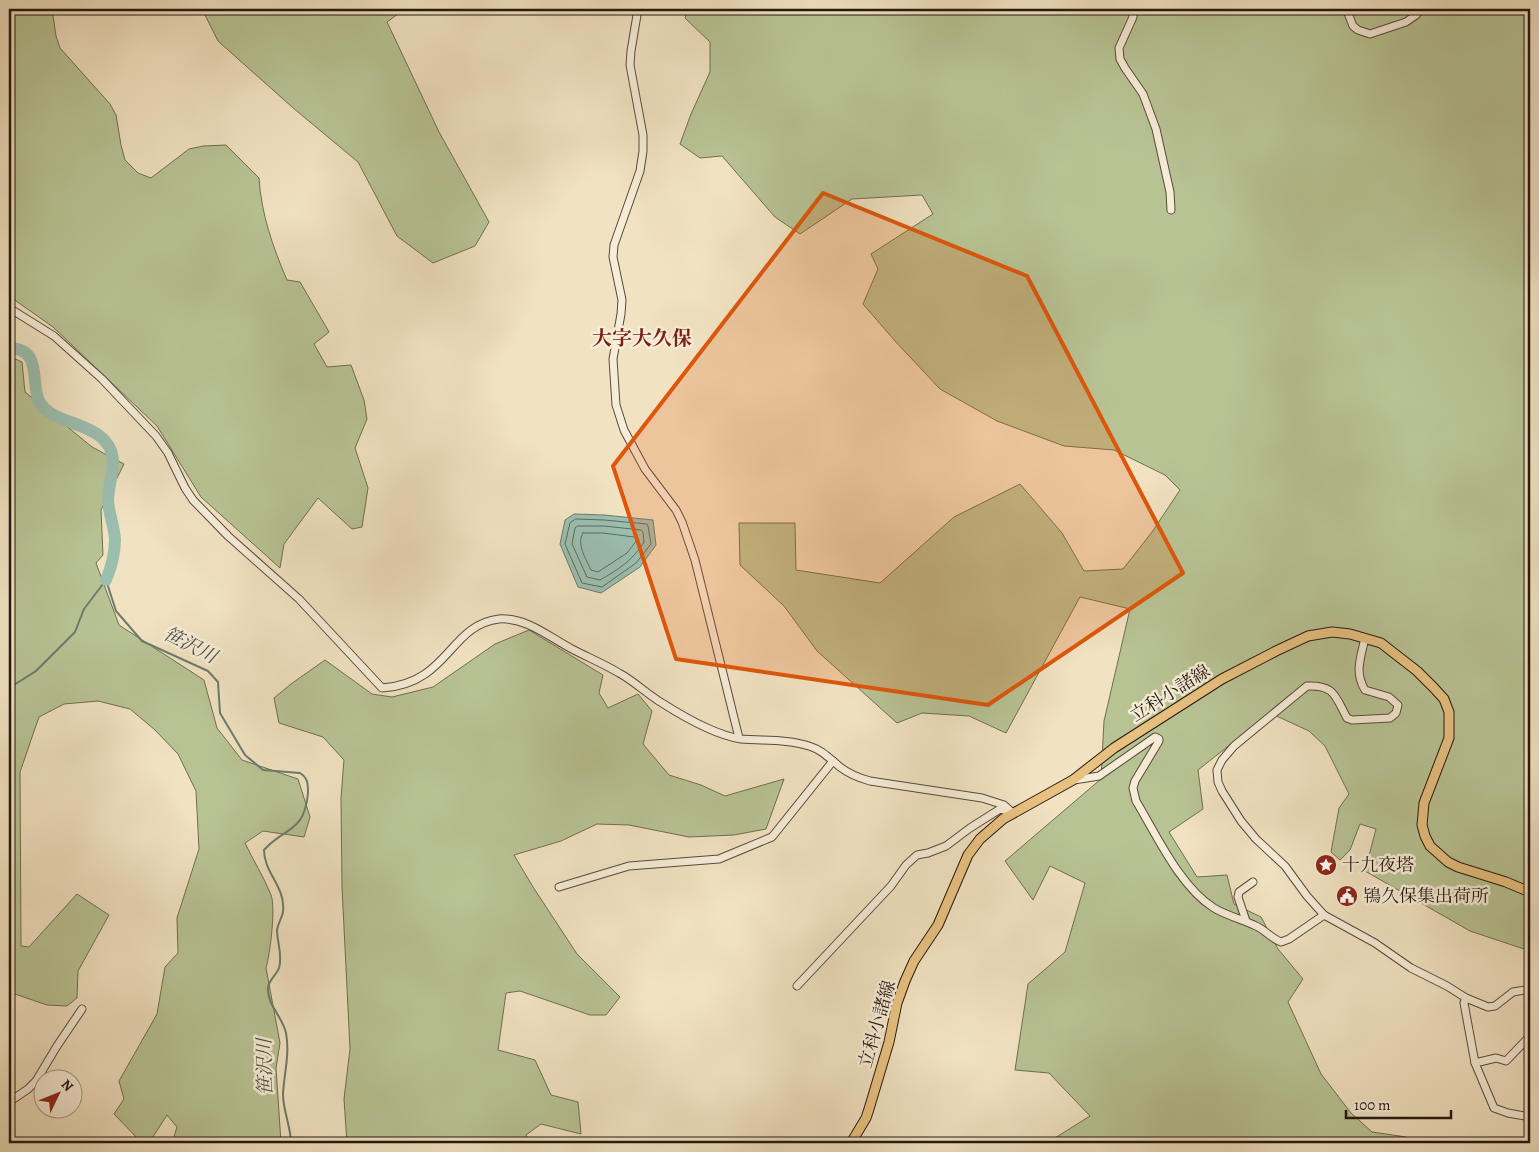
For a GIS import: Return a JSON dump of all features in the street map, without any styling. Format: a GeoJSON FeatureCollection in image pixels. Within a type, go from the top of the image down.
{"type":"FeatureCollection","features":[{"type":"Feature","properties":{"kind":"main road","name":"立科小諸線"},"geometry":{"type":"LineString","coordinates":[[851,1143],[866,1118],[889,1042],[897,1002],[914,961],[938,925],[968,855],[980,839],[995,825],[1013,813],[1073,780],[1143,728],[1222,679],[1308,636],[1332,632],[1350,634],[1381,643],[1418,671],[1444,699],[1449,712],[1450,738],[1424,802],[1422,825],[1425,836],[1430,846],[1448,862],[1458,867],[1499,879],[1530,892]]}},
{"type":"Feature","properties":{"kind":"street"},"geometry":{"type":"LineString","coordinates":[[638,9],[630,66],[643,135],[643,151],[640,171],[614,245],[613,257],[622,300],[613,359],[616,405],[624,430],[645,469],[676,510],[682,522],[695,560],[739,738]]}},
{"type":"Feature","properties":{"kind":"street"},"geometry":{"type":"LineString","coordinates":[[1133,9],[1133,17],[1119,48],[1120,60],[1143,94],[1156,129],[1170,192],[1171,210]]}},
{"type":"Feature","properties":{"kind":"street"},"geometry":{"type":"LineString","coordinates":[[1349,9],[1348,13],[1353,26],[1370,34],[1406,22],[1416,15],[1420,9]]}},
{"type":"Feature","properties":{"kind":"street"},"geometry":{"type":"LineString","coordinates":[[9,308],[54,336],[102,378],[156,436],[168,453],[185,488],[194,500],[228,536],[299,599],[382,688],[408,683],[426,674],[444,658],[454,645],[473,628],[484,622],[501,619],[511,620],[536,627],[561,643],[620,673],[660,702],[697,723],[721,733],[739,738],[799,743],[822,751],[854,776],[870,781],[982,798],[1004,805],[1013,813]]}},
{"type":"Feature","properties":{"kind":"street"},"geometry":{"type":"LineString","coordinates":[[1365,638],[1358,666],[1359,681],[1365,690],[1389,698],[1398,705],[1396,713],[1390,718],[1352,720],[1347,718],[1333,692],[1321,685],[1307,686],[1234,746],[1222,760],[1217,770],[1218,782],[1222,791],[1241,822],[1285,866],[1307,896],[1324,914],[1375,943],[1411,968],[1466,998],[1488,1007],[1495,1006],[1513,992],[1530,989]]}},
{"type":"Feature","properties":{"kind":"street"},"geometry":{"type":"LineString","coordinates":[[1073,780],[1099,776],[1155,737],[1159,741],[1135,781],[1133,788],[1136,801],[1186,883],[1214,908],[1258,926],[1273,939],[1282,942],[1324,914]]}},
{"type":"Feature","properties":{"kind":"street"},"geometry":{"type":"LineString","coordinates":[[559,887],[629,866],[719,859],[772,837],[833,761]]}},
{"type":"Feature","properties":{"kind":"street"},"geometry":{"type":"LineString","coordinates":[[797,986],[891,886],[906,865],[917,855],[946,846],[1000,809],[1013,813]]}},
{"type":"Feature","properties":{"kind":"street"},"geometry":{"type":"LineString","coordinates":[[1246,922],[1238,897],[1239,892],[1253,882]]}},
{"type":"Feature","properties":{"kind":"street"},"geometry":{"type":"LineString","coordinates":[[1466,998],[1464,1003],[1475,1063],[1494,1108],[1530,1117]]}},
{"type":"Feature","properties":{"kind":"street"},"geometry":{"type":"LineString","coordinates":[[9,1102],[36,1081],[82,1009]]}},
{"type":"Feature","properties":{"kind":"street"},"geometry":{"type":"LineString","coordinates":[[1475,1063],[1496,1058],[1506,1061],[1530,1036]]}},
{"type":"Feature","properties":{"kind":"highlighted area"},"geometry":{"type":"Polygon","coordinates":[[[823,193],[1027,276],[1183,573],[988,705],[676,659],[613,466],[823,193]]]}},
{"type":"Feature","properties":{"kind":"shaded area"},"geometry":{"type":"Polygon","coordinates":[[[9,9],[52,9],[56,36],[60,48],[110,104],[116,115],[125,160],[138,173],[151,178],[189,149],[226,145],[259,178],[268,230],[287,280],[300,282],[329,332],[314,344],[327,367],[351,365],[364,400],[367,419],[355,448],[368,488],[362,527],[352,529],[318,498],[284,544],[280,568],[201,497],[157,426],[53,327],[9,296],[9,9]]]}},
{"type":"Feature","properties":{"kind":"shaded area"},"geometry":{"type":"Polygon","coordinates":[[[202,9],[405,9],[387,22],[439,132],[489,222],[475,246],[433,263],[397,236],[358,162],[292,107],[218,41],[202,9]]]}},
{"type":"Feature","properties":{"kind":"shaded area"},"geometry":{"type":"Polygon","coordinates":[[[688,9],[1530,9],[1530,951],[1470,931],[1365,871],[1376,829],[1360,824],[1350,850],[1340,860],[1331,852],[1339,808],[1349,794],[1325,746],[1309,731],[1270,713],[1198,770],[1203,809],[1169,832],[1197,877],[1227,875],[1234,904],[1261,917],[1278,949],[1303,979],[1288,1002],[1321,1074],[1351,1113],[1372,1132],[1406,1137],[1411,1143],[1047,1143],[1090,1116],[1049,1073],[1015,1070],[1028,984],[1065,952],[1085,883],[1050,866],[1033,900],[1005,861],[1101,779],[1104,721],[1130,609],[1080,597],[1006,733],[969,716],[922,713],[897,723],[817,651],[784,606],[740,565],[739,523],[795,523],[796,570],[880,583],[954,517],[1020,484],[1062,533],[1084,571],[1123,569],[1152,532],[1180,490],[1165,475],[1114,450],[1064,446],[997,421],[940,389],[895,341],[863,304],[878,269],[871,254],[933,214],[922,195],[852,199],[800,234],[775,217],[722,156],[700,158],[680,144],[710,72],[710,42],[685,18],[688,9]]]}},
{"type":"Feature","properties":{"kind":"shaded area"},"geometry":{"type":"Polygon","coordinates":[[[9,356],[22,362],[25,392],[92,447],[124,464],[101,510],[103,555],[96,563],[119,625],[204,680],[217,728],[242,760],[298,779],[310,817],[304,837],[263,831],[245,843],[265,882],[272,901],[272,931],[266,968],[280,1043],[276,1068],[281,1143],[172,1143],[177,1127],[167,1115],[149,1143],[142,1143],[114,1114],[124,1099],[119,1081],[157,1014],[165,967],[178,953],[177,918],[199,849],[196,791],[178,754],[155,730],[130,709],[98,701],[64,704],[39,717],[20,772],[21,946],[29,947],[77,894],[109,915],[78,971],[77,998],[67,1006],[47,1005],[9,992],[9,356]]]}},
{"type":"Feature","properties":{"kind":"shaded area"},"geometry":{"type":"Polygon","coordinates":[[[529,630],[603,675],[599,693],[608,708],[638,694],[652,711],[643,744],[669,775],[701,785],[725,796],[784,779],[766,829],[734,835],[689,837],[629,825],[597,824],[561,841],[514,855],[577,954],[620,997],[606,1015],[590,1015],[520,991],[506,993],[498,1050],[535,1060],[551,1095],[578,1102],[581,1134],[541,1124],[526,1135],[530,1143],[347,1143],[344,1099],[350,1049],[342,887],[341,798],[344,760],[323,737],[279,723],[274,698],[325,660],[372,694],[392,697],[433,687],[495,644],[529,630]]]}},
{"type":"Feature","properties":{"kind":"water"},"geometry":{"type":"Polygon","coordinates":[[[574,514],[653,520],[656,545],[640,567],[601,593],[578,587],[560,544],[565,520],[574,514]]]}},
{"type":"Feature","properties":{"kind":"waterway","name":"笹沢川"},"geometry":{"type":"LineString","coordinates":[[9,348],[20,350],[27,354],[31,360],[39,401],[44,408],[59,417],[94,432],[108,444],[113,460],[108,501],[115,544],[106,580]]}},
{"type":"Feature","properties":{"kind":"waterway","name":"笹沢川"},"geometry":{"type":"LineString","coordinates":[[106,580],[116,611],[142,641],[208,671],[218,682],[220,713],[245,755],[263,770],[300,773],[307,781],[306,806],[298,823],[264,850],[267,866],[278,887],[283,903],[283,912],[277,930],[280,963],[278,971],[269,984],[268,991],[271,1002],[286,1033],[287,1056],[283,1094],[291,1143]]}},
{"type":"Feature","properties":{"kind":"waterway"},"geometry":{"type":"LineString","coordinates":[[9,688],[36,671],[75,632],[84,609],[106,580]]}},
{"type":"Feature","properties":{"kind":"place","name":"十九夜塔"},"geometry":{"type":"Point","coordinates":[1326,865]}},
{"type":"Feature","properties":{"kind":"place","name":"鴇久保集出荷所"},"geometry":{"type":"Point","coordinates":[1347,896]}},
{"type":"Feature","properties":{"kind":"district","name":"大字大久保"},"geometry":{"type":"Point","coordinates":[642,338]}}]}
